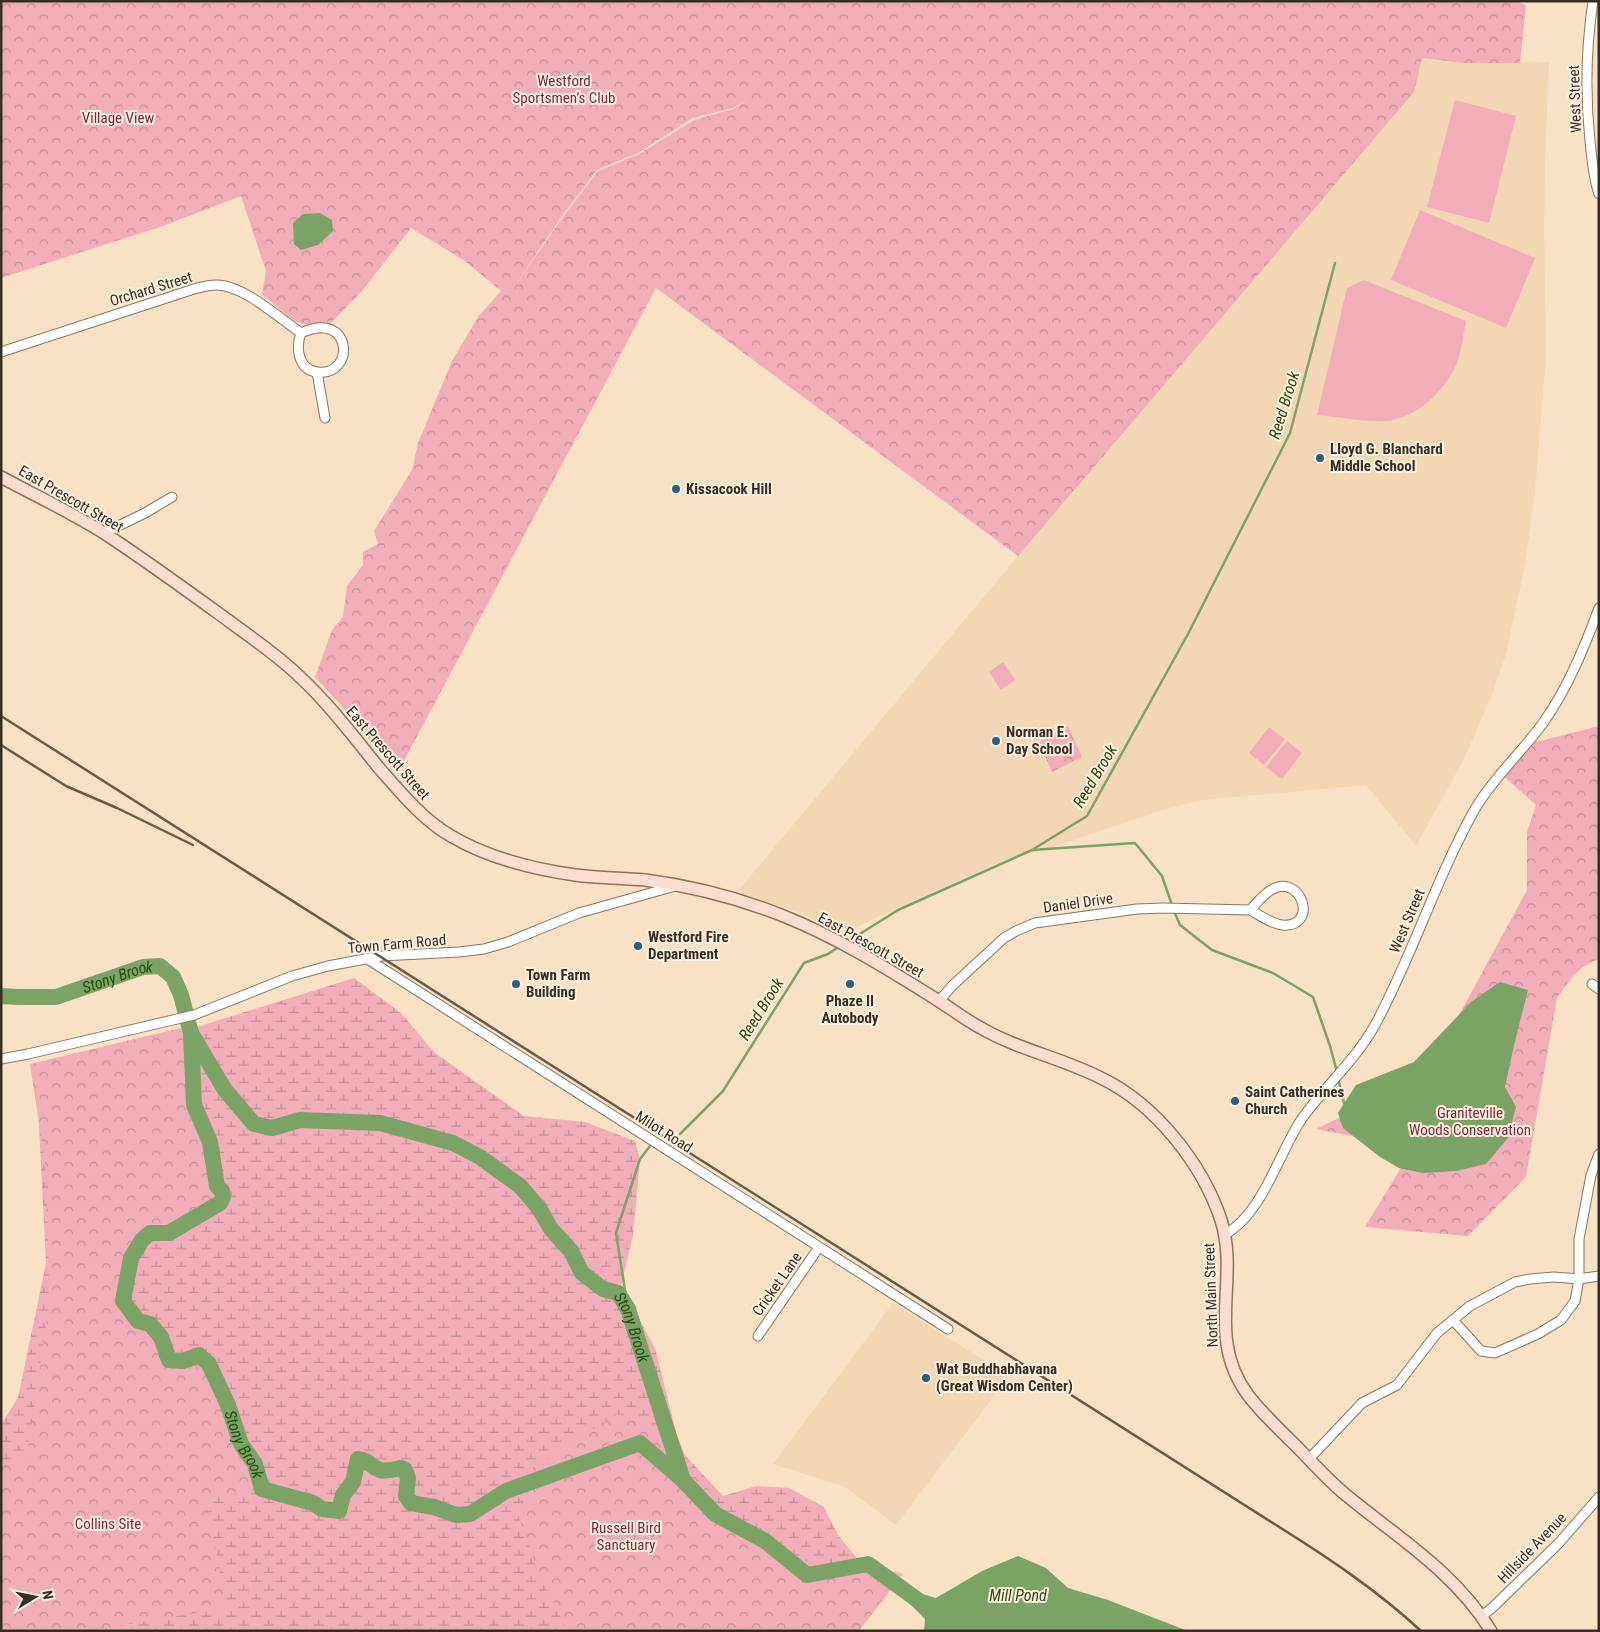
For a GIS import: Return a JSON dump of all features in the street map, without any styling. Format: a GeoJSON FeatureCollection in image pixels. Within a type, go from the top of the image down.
{"type":"FeatureCollection","features":[{"type":"Feature","properties":{"kind":"main road","name":"East Prescott Street"},"geometry":{"type":"LineString","coordinates":[[1,477],[104,533],[209,606],[295,672],[320,697],[402,795],[430,822],[452,837],[475,848],[532,867],[574,875],[643,880],[679,885],[741,901],[782,915],[850,947],[939,1001]]}},
{"type":"Feature","properties":{"kind":"main road","name":"North Main Street"},"geometry":{"type":"LineString","coordinates":[[939,1001],[979,1028],[1005,1041],[1101,1078],[1137,1101],[1163,1125],[1186,1152],[1213,1200],[1221,1221],[1226,1264],[1226,1348],[1232,1369],[1245,1391],[1273,1424],[1342,1491],[1431,1561],[1457,1587],[1482,1616],[1492,1631]]}},
{"type":"Feature","properties":{"kind":"street","name":"West Street"},"geometry":{"type":"LineString","coordinates":[[1593,1],[1586,62],[1587,107],[1592,162],[1599,194]]}},
{"type":"Feature","properties":{"kind":"street","name":"Orchard Street"},"geometry":{"type":"LineString","coordinates":[[1,352],[177,294],[217,285],[227,286],[246,294],[301,333]]}},
{"type":"Feature","properties":{"kind":"street"},"geometry":{"type":"LineString","coordinates":[[324,328],[335,332],[341,340],[344,350],[342,359],[337,367],[331,372],[312,372],[304,366],[299,349],[301,333],[310,329],[324,328]]}},
{"type":"Feature","properties":{"kind":"street"},"geometry":{"type":"LineString","coordinates":[[317,372],[325,418]]}},
{"type":"Feature","properties":{"kind":"street"},"geometry":{"type":"LineString","coordinates":[[104,533],[145,513],[172,497]]}},
{"type":"Feature","properties":{"kind":"street","name":"West Street"},"geometry":{"type":"LineString","coordinates":[[1224,1235],[1242,1223],[1267,1183],[1300,1121],[1358,1051],[1374,1027],[1437,885],[1473,813],[1514,756],[1542,724],[1567,686],[1599,608]]}},
{"type":"Feature","properties":{"kind":"street","name":"Town Farm Road"},"geometry":{"type":"LineString","coordinates":[[1,1059],[194,1015],[292,976],[366,958],[484,949],[508,942],[579,913],[679,885]]}},
{"type":"Feature","properties":{"kind":"street","name":"Daniel Drive"},"geometry":{"type":"LineString","coordinates":[[939,1001],[953,985],[1004,938],[1016,930],[1035,924],[1154,908],[1250,910],[1281,925],[1295,922],[1303,914],[1303,902],[1296,892],[1289,888],[1280,887],[1272,889],[1250,910]]}},
{"type":"Feature","properties":{"kind":"street","name":"Milot Road"},"geometry":{"type":"LineString","coordinates":[[366,958],[948,1329]]}},
{"type":"Feature","properties":{"kind":"street"},"geometry":{"type":"LineString","coordinates":[[1453,1320],[1481,1351],[1495,1353],[1538,1334],[1561,1320],[1575,1301],[1579,1279],[1579,1239],[1591,1176],[1599,1154]]}},
{"type":"Feature","properties":{"kind":"street","name":"Cricket Lane"},"geometry":{"type":"LineString","coordinates":[[758,1336],[819,1247]]}},
{"type":"Feature","properties":{"kind":"street"},"geometry":{"type":"LineString","coordinates":[[1309,1459],[1362,1404],[1397,1384],[1436,1333],[1470,1306],[1514,1282],[1530,1278],[1579,1279],[1599,1276]]}},
{"type":"Feature","properties":{"kind":"street","name":"Hillside Avenue"},"geometry":{"type":"LineString","coordinates":[[1482,1616],[1558,1544],[1599,1497]]}},
{"type":"Feature","properties":{"kind":"shaded area","name":"Lloyd G. Blanchard Middle School"},"geometry":{"type":"Polygon","coordinates":[[[1422,58],[1464,63],[1549,62],[1544,229],[1546,356],[1535,491],[1525,565],[1506,654],[1491,697],[1464,759],[1416,846],[1366,785],[1202,800],[1159,811],[1062,844],[995,864],[873,919],[845,934],[793,910],[737,892],[1018,556],[1414,92],[1422,58]]]}},
{"type":"Feature","properties":{"kind":"shaded area"},"geometry":{"type":"Polygon","coordinates":[[[893,1303],[1009,1376],[896,1525],[845,1487],[773,1464],[893,1303]]]}},
{"type":"Feature","properties":{"kind":"green space"},"geometry":{"type":"Polygon","coordinates":[[[1,1],[1516,1],[1526,5],[1520,63],[1464,63],[1422,58],[1414,92],[1018,556],[656,288],[397,774],[342,706],[315,677],[332,630],[343,617],[347,586],[363,565],[363,552],[378,544],[374,531],[412,470],[418,443],[452,361],[478,317],[501,291],[465,261],[411,228],[362,291],[331,323],[299,323],[262,294],[266,271],[241,196],[163,226],[1,278],[1,1]],[[749,100],[733,108],[693,118],[638,153],[597,170],[562,216],[512,290],[598,171],[639,154],[694,120],[733,109],[749,100]]]}},
{"type":"Feature","properties":{"kind":"green space"},"geometry":{"type":"Polygon","coordinates":[[[1455,100],[1516,116],[1489,223],[1427,207],[1455,100]]]}},
{"type":"Feature","properties":{"kind":"green space"},"geometry":{"type":"Polygon","coordinates":[[[1420,210],[1535,258],[1506,328],[1391,280],[1420,210]]]}},
{"type":"Feature","properties":{"kind":"green space"},"geometry":{"type":"Polygon","coordinates":[[[1364,280],[1466,321],[1457,363],[1437,393],[1419,409],[1408,415],[1386,421],[1369,421],[1317,415],[1347,288],[1364,280]]]}},
{"type":"Feature","properties":{"kind":"green space"},"geometry":{"type":"Polygon","coordinates":[[[1003,662],[1015,680],[1001,690],[989,672],[1003,662]]]}},
{"type":"Feature","properties":{"kind":"green space"},"geometry":{"type":"Polygon","coordinates":[[[1068,726],[1082,757],[1052,772],[1039,742],[1068,726]]]}},
{"type":"Feature","properties":{"kind":"green space","name":"Graniteville Woods Conservation"},"geometry":{"type":"Polygon","coordinates":[[[1599,726],[1599,959],[1580,970],[1557,998],[1526,1177],[1468,1236],[1365,1227],[1413,1148],[1316,1129],[1426,1076],[1527,890],[1527,832],[1536,805],[1501,774],[1524,745],[1599,726]]]}},
{"type":"Feature","properties":{"kind":"green space"},"geometry":{"type":"Polygon","coordinates":[[[1269,727],[1285,739],[1264,765],[1249,753],[1269,727]]]}},
{"type":"Feature","properties":{"kind":"green space"},"geometry":{"type":"Polygon","coordinates":[[[1287,741],[1302,753],[1282,779],[1266,767],[1287,741]]]}},
{"type":"Feature","properties":{"kind":"green space"},"geometry":{"type":"Polygon","coordinates":[[[354,978],[400,1012],[435,1053],[524,1116],[585,1122],[635,1141],[640,1159],[633,1235],[621,1286],[655,1348],[677,1436],[685,1455],[723,1496],[756,1486],[789,1488],[824,1507],[838,1535],[868,1572],[862,1591],[583,1631],[1,1631],[1,1424],[18,1398],[46,1263],[36,1068],[155,1040],[354,978]]]}},
{"type":"Feature","properties":{"kind":"green space","name":"Collins Site"},"geometry":{"type":"Polygon","coordinates":[[[189,1026],[191,1033],[194,1105],[210,1142],[217,1186],[222,1191],[223,1197],[220,1203],[169,1233],[150,1233],[142,1240],[131,1258],[123,1301],[138,1321],[150,1324],[161,1337],[169,1360],[184,1361],[199,1355],[209,1364],[228,1405],[241,1444],[255,1464],[262,1489],[207,1499],[226,1608],[87,1631],[1,1631],[1,1459],[26,1463],[50,1297],[45,1163],[30,1064],[189,1026]]]}},
{"type":"Feature","properties":{"kind":"green space","name":"Russell Bird Sanctuary"},"geometry":{"type":"Polygon","coordinates":[[[617,1414],[657,1425],[704,1483],[736,1532],[801,1561],[828,1562],[858,1574],[885,1569],[903,1574],[859,1631],[568,1631],[539,1575],[518,1515],[527,1471],[617,1414]]]}},
{"type":"Feature","properties":{"kind":"water"},"geometry":{"type":"Polygon","coordinates":[[[320,213],[332,220],[333,231],[318,245],[301,250],[294,244],[293,223],[303,214],[320,213]]]}},
{"type":"Feature","properties":{"kind":"water"},"geometry":{"type":"Polygon","coordinates":[[[1500,982],[1528,990],[1505,1087],[1516,1107],[1508,1138],[1486,1164],[1456,1171],[1423,1173],[1399,1168],[1380,1157],[1343,1128],[1338,1113],[1356,1085],[1414,1062],[1471,1002],[1500,982]]]}},
{"type":"Feature","properties":{"kind":"water","name":"Mill Pond"},"geometry":{"type":"Polygon","coordinates":[[[1018,1556],[1046,1568],[1068,1588],[1108,1600],[1188,1631],[924,1631],[925,1619],[904,1598],[909,1590],[936,1598],[982,1571],[1018,1556]]]}},
{"type":"Feature","properties":{"kind":"waterway","name":"Reed Brook"},"geometry":{"type":"LineString","coordinates":[[847,942],[898,910],[1032,850],[1087,816],[1188,634],[1290,433],[1335,263]]}},
{"type":"Feature","properties":{"kind":"waterway"},"geometry":{"type":"LineString","coordinates":[[1032,850],[1135,843],[1162,876],[1172,905]]}},
{"type":"Feature","properties":{"kind":"waterway"},"geometry":{"type":"LineString","coordinates":[[1174,911],[1180,925],[1212,950],[1273,973],[1313,997],[1337,1072]]}},
{"type":"Feature","properties":{"kind":"waterway","name":"Reed Brook"},"geometry":{"type":"LineString","coordinates":[[680,1134],[723,1091],[804,963],[828,954],[840,946]]}},
{"type":"Feature","properties":{"kind":"waterway","name":"Stony Brook"},"geometry":{"type":"LineString","coordinates":[[1,996],[56,997],[143,967],[160,966],[173,977],[181,995],[191,1033],[225,1090],[254,1124],[272,1128],[300,1120],[380,1123],[453,1143],[480,1157],[520,1186],[539,1208],[551,1229],[571,1251],[582,1273],[603,1289],[618,1293],[628,1309],[683,1480],[715,1514],[765,1541],[807,1575],[868,1564],[926,1606]]}},
{"type":"Feature","properties":{"kind":"waterway","name":"Stony Brook"},"geometry":{"type":"LineString","coordinates":[[191,1033],[194,1105],[210,1142],[217,1186],[222,1191],[223,1197],[220,1203],[169,1233],[150,1233],[142,1240],[131,1258],[123,1301],[138,1321],[150,1324],[161,1337],[169,1360],[183,1361],[199,1355],[209,1364],[228,1405],[241,1444],[255,1464],[262,1489],[313,1503],[322,1509],[339,1511],[343,1495],[353,1482],[358,1459],[366,1461],[380,1470],[388,1471],[401,1468],[405,1470],[408,1478],[406,1496],[411,1503],[434,1507],[456,1515],[470,1514],[506,1491],[640,1443],[683,1480]]}},
{"type":"Feature","properties":{"kind":"waterway"},"geometry":{"type":"LineString","coordinates":[[1338,1078],[1344,1103]]}},
{"type":"Feature","properties":{"kind":"waterway"},"geometry":{"type":"LineString","coordinates":[[628,1309],[616,1233],[640,1159],[650,1146]]}},
{"type":"Feature","properties":{"kind":"railway"},"geometry":{"type":"LineString","coordinates":[[1,716],[1295,1537],[1369,1588],[1421,1631]]}},
{"type":"Feature","properties":{"kind":"railway"},"geometry":{"type":"LineString","coordinates":[[1,745],[66,786],[117,808],[193,845]]}},
{"type":"Feature","properties":{"kind":"place","name":"Lloyd G. Blanchard Middle School"},"geometry":{"type":"Point","coordinates":[1320,458]}},
{"type":"Feature","properties":{"kind":"place","name":"Kissacook Hill"},"geometry":{"type":"Point","coordinates":[676,489]}},
{"type":"Feature","properties":{"kind":"place","name":"Norman E. Day School"},"geometry":{"type":"Point","coordinates":[996,741]}},
{"type":"Feature","properties":{"kind":"place","name":"Westford Fire Department"},"geometry":{"type":"Point","coordinates":[638,946]}},
{"type":"Feature","properties":{"kind":"place","name":"Town Farm Building"},"geometry":{"type":"Point","coordinates":[516,984]}},
{"type":"Feature","properties":{"kind":"place","name":"Phaze II Autobody"},"geometry":{"type":"Point","coordinates":[850,984]}},
{"type":"Feature","properties":{"kind":"place","name":"Saint Catherines Church"},"geometry":{"type":"Point","coordinates":[1235,1101]}},
{"type":"Feature","properties":{"kind":"place","name":"Wat Buddhabhavana (Great Wisdom Center)"},"geometry":{"type":"Point","coordinates":[926,1378]}},
{"type":"Feature","properties":{"kind":"park label","name":"Westford Sportsmen’s Club"},"geometry":{"type":"Point","coordinates":[564,90]}},
{"type":"Feature","properties":{"kind":"park label","name":"Village View"},"geometry":{"type":"Point","coordinates":[118,118]}}]}
